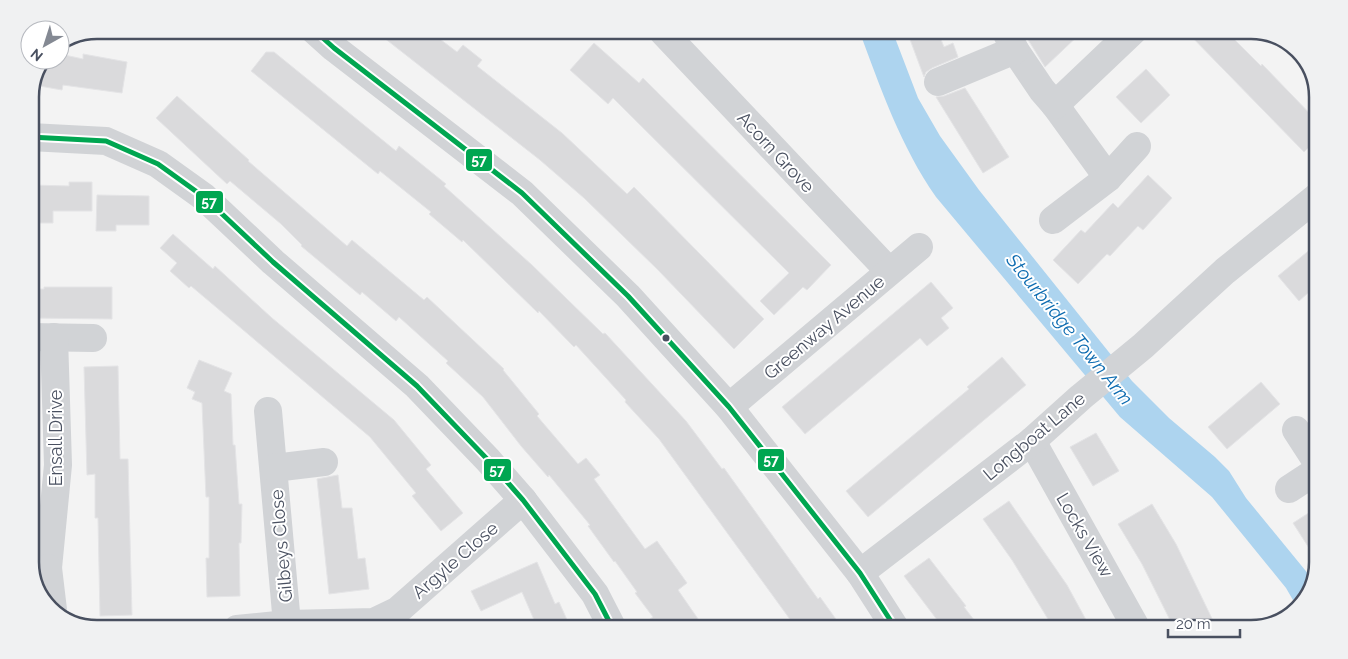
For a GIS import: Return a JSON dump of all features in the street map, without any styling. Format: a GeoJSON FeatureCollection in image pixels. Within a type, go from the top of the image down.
{"type":"FeatureCollection","features":[{"type":"Feature","properties":{"kind":"street"},"geometry":{"type":"LineString","coordinates":[[324,39],[522,193],[628,296],[729,406],[860,573],[890,620]]}},
{"type":"Feature","properties":{"kind":"street","name":"Acorn Grove"},"geometry":{"type":"LineString","coordinates":[[670,39],[889,271]]}},
{"type":"Feature","properties":{"kind":"street"},"geometry":{"type":"LineString","coordinates":[[1055,105],[1125,39]]}},
{"type":"Feature","properties":{"kind":"street"},"geometry":{"type":"LineString","coordinates":[[938,82],[1010,40],[1042,90],[1108,178]]}},
{"type":"Feature","properties":{"kind":"street"},"geometry":{"type":"LineString","coordinates":[[39,137],[106,141],[158,164],[204,197],[272,262],[417,386],[488,460],[523,500],[595,594],[608,620]]}},
{"type":"Feature","properties":{"kind":"street"},"geometry":{"type":"LineString","coordinates":[[1053,220],[1108,178],[1137,146]]}},
{"type":"Feature","properties":{"kind":"street","name":"Longboat Lane"},"geometry":{"type":"LineString","coordinates":[[860,573],[1032,440],[1143,346],[1225,270],[1309,203]]}},
{"type":"Feature","properties":{"kind":"street","name":"Greenway Avenue"},"geometry":{"type":"LineString","coordinates":[[729,406],[919,247]]}},
{"type":"Feature","properties":{"kind":"street","name":"Ensall Drive"},"geometry":{"type":"LineString","coordinates":[[39,567],[58,465],[42,337],[93,338]]}},
{"type":"Feature","properties":{"kind":"street","name":"Gilbeys Close"},"geometry":{"type":"LineString","coordinates":[[268,411],[288,620]]}},
{"type":"Feature","properties":{"kind":"street"},"geometry":{"type":"LineString","coordinates":[[1296,430],[1309,450]]}},
{"type":"Feature","properties":{"kind":"street","name":"Locks View"},"geometry":{"type":"LineString","coordinates":[[1032,440],[1132,620]]}},
{"type":"Feature","properties":{"kind":"street","name":"Gilbeys Close"},"geometry":{"type":"LineString","coordinates":[[274,468],[324,462]]}},
{"type":"Feature","properties":{"kind":"street"},"geometry":{"type":"LineString","coordinates":[[1289,489],[1309,476]]}},
{"type":"Feature","properties":{"kind":"street","name":"Argyle Close"},"geometry":{"type":"LineString","coordinates":[[385,620],[398,611],[523,500]]}},
{"type":"Feature","properties":{"kind":"street","name":"Ensall Drive"},"geometry":{"type":"LineString","coordinates":[[40,570],[46,590]]}},
{"type":"Feature","properties":{"kind":"water","name":"Stourbridge Town Arm"},"geometry":{"type":"Polygon","coordinates":[[[862,39],[895,39],[918,98],[940,136],[979,190],[1132,381],[1169,418],[1229,471],[1246,498],[1308,574],[1303,588],[1294,601],[1286,588],[1212,497],[1120,417],[936,197],[912,158],[883,95],[862,39]]]}},
{"type":"Feature","properties":{"kind":"building"},"geometry":{"type":"Polygon","coordinates":[[[385,39],[440,39],[457,52],[463,45],[482,60],[477,66],[562,133],[627,194],[634,187],[764,319],[734,349],[658,270],[584,198],[540,160],[385,39]]]}},
{"type":"Feature","properties":{"kind":"building"},"geometry":{"type":"Polygon","coordinates":[[[910,39],[941,39],[944,47],[953,43],[958,57],[932,68],[926,72],[924,77],[910,39]]]}},
{"type":"Feature","properties":{"kind":"building"},"geometry":{"type":"Polygon","coordinates":[[[1028,39],[1075,39],[1045,67],[1028,39]]]}},
{"type":"Feature","properties":{"kind":"building"},"geometry":{"type":"Polygon","coordinates":[[[1194,39],[1234,39],[1261,66],[1262,64],[1309,113],[1309,147],[1304,152],[1194,39]]]}},
{"type":"Feature","properties":{"kind":"building"},"geometry":{"type":"Polygon","coordinates":[[[594,43],[639,83],[643,78],[831,265],[807,290],[803,287],[774,315],[760,301],[789,273],[613,98],[608,104],[570,70],[594,43]]]}},
{"type":"Feature","properties":{"kind":"building"},"geometry":{"type":"Polygon","coordinates":[[[266,52],[274,52],[396,151],[399,146],[446,184],[444,186],[532,265],[603,334],[605,333],[686,421],[722,469],[724,468],[818,599],[820,597],[837,620],[790,620],[659,439],[576,345],[574,347],[539,311],[538,313],[463,240],[462,242],[429,214],[431,212],[380,171],[378,174],[251,71],[266,52]]]}},
{"type":"Feature","properties":{"kind":"building"},"geometry":{"type":"Polygon","coordinates":[[[83,54],[127,62],[122,93],[63,85],[62,90],[40,86],[46,70],[70,70],[70,56],[83,59],[83,54]]]}},
{"type":"Feature","properties":{"kind":"building"},"geometry":{"type":"Polygon","coordinates":[[[1146,69],[1170,95],[1141,123],[1116,97],[1146,69]]]}},
{"type":"Feature","properties":{"kind":"building"},"geometry":{"type":"Polygon","coordinates":[[[965,88],[1009,157],[983,173],[936,97],[965,88]]]}},
{"type":"Feature","properties":{"kind":"building"},"geometry":{"type":"Polygon","coordinates":[[[177,96],[248,161],[347,246],[352,240],[424,300],[427,297],[504,369],[539,414],[537,416],[578,464],[586,458],[600,475],[594,479],[645,549],[657,541],[687,583],[678,590],[699,620],[649,620],[653,617],[615,561],[588,526],[590,525],[549,475],[548,477],[521,446],[483,397],[446,363],[448,361],[399,317],[396,321],[362,292],[360,295],[301,246],[281,224],[230,181],[227,184],[156,118],[177,96]]]}},
{"type":"Feature","properties":{"kind":"building"},"geometry":{"type":"Polygon","coordinates":[[[1148,175],[1172,198],[1143,230],[1138,226],[1110,256],[1107,254],[1078,284],[1053,260],[1081,230],[1085,233],[1113,203],[1118,208],[1148,175]]]}},
{"type":"Feature","properties":{"kind":"building"},"geometry":{"type":"Polygon","coordinates":[[[69,182],[92,182],[92,211],[53,211],[53,223],[39,223],[39,185],[69,186],[69,182]]]}},
{"type":"Feature","properties":{"kind":"building"},"geometry":{"type":"Polygon","coordinates":[[[97,195],[149,196],[149,225],[116,225],[116,231],[96,231],[97,195]]]}},
{"type":"Feature","properties":{"kind":"building"},"geometry":{"type":"Polygon","coordinates":[[[173,234],[213,269],[215,266],[272,318],[394,420],[431,465],[426,469],[463,513],[441,531],[412,496],[416,493],[370,437],[191,286],[189,288],[170,271],[177,263],[160,248],[173,234]]]}},
{"type":"Feature","properties":{"kind":"building"},"geometry":{"type":"Polygon","coordinates":[[[1309,250],[1309,292],[1299,301],[1278,276],[1309,250]]]}},
{"type":"Feature","properties":{"kind":"building"},"geometry":{"type":"Polygon","coordinates":[[[931,282],[953,308],[941,318],[949,328],[927,346],[920,338],[805,434],[782,407],[931,282]]]}},
{"type":"Feature","properties":{"kind":"building"},"geometry":{"type":"Polygon","coordinates":[[[44,287],[112,287],[112,319],[39,318],[39,289],[44,289],[44,287]]]}},
{"type":"Feature","properties":{"kind":"building"},"geometry":{"type":"Polygon","coordinates":[[[1002,357],[1026,385],[868,517],[846,491],[969,389],[967,387],[1002,357]]]}},
{"type":"Feature","properties":{"kind":"building"},"geometry":{"type":"Polygon","coordinates":[[[199,360],[232,373],[224,391],[231,394],[233,445],[235,445],[239,504],[242,504],[241,543],[239,543],[240,596],[207,597],[206,558],[209,558],[209,497],[206,497],[202,403],[192,399],[195,392],[187,388],[199,360]]]}},
{"type":"Feature","properties":{"kind":"building"},"geometry":{"type":"Polygon","coordinates":[[[118,366],[120,459],[128,459],[132,615],[100,616],[98,518],[95,518],[95,474],[87,475],[84,367],[118,366]]]}},
{"type":"Feature","properties":{"kind":"building"},"geometry":{"type":"Polygon","coordinates":[[[1261,382],[1280,404],[1227,449],[1208,427],[1261,382]]]}},
{"type":"Feature","properties":{"kind":"building"},"geometry":{"type":"Polygon","coordinates":[[[1096,433],[1119,471],[1093,486],[1070,447],[1096,433]]]}},
{"type":"Feature","properties":{"kind":"building"},"geometry":{"type":"Polygon","coordinates":[[[338,475],[342,508],[352,508],[358,559],[365,558],[369,589],[329,594],[317,479],[338,475]]]}},
{"type":"Feature","properties":{"kind":"building"},"geometry":{"type":"Polygon","coordinates":[[[1009,501],[1067,585],[1086,620],[1049,620],[1012,560],[983,519],[1009,501]]]}},
{"type":"Feature","properties":{"kind":"building"},"geometry":{"type":"Polygon","coordinates":[[[1152,504],[1176,544],[1213,620],[1170,620],[1142,564],[1118,524],[1152,504]]]}},
{"type":"Feature","properties":{"kind":"building"},"geometry":{"type":"Polygon","coordinates":[[[1309,513],[1309,548],[1293,523],[1309,513]]]}},
{"type":"Feature","properties":{"kind":"building"},"geometry":{"type":"Polygon","coordinates":[[[929,558],[966,606],[964,607],[974,620],[937,620],[904,576],[929,558]]]}},
{"type":"Feature","properties":{"kind":"building"},"geometry":{"type":"Polygon","coordinates":[[[537,562],[555,604],[559,602],[567,620],[534,620],[522,592],[481,611],[471,591],[537,562]]]}},
{"type":"Feature","properties":{"kind":"transit line","name":"57"},"geometry":{"type":"LineString","coordinates":[[324,39],[522,193],[628,296],[729,407],[860,573],[890,620]]}},
{"type":"Feature","properties":{"kind":"transit line","name":"57"},"geometry":{"type":"LineString","coordinates":[[39,137],[106,141],[158,164],[204,197],[273,262],[417,386],[488,460],[523,500],[595,594],[608,620]]}}]}
